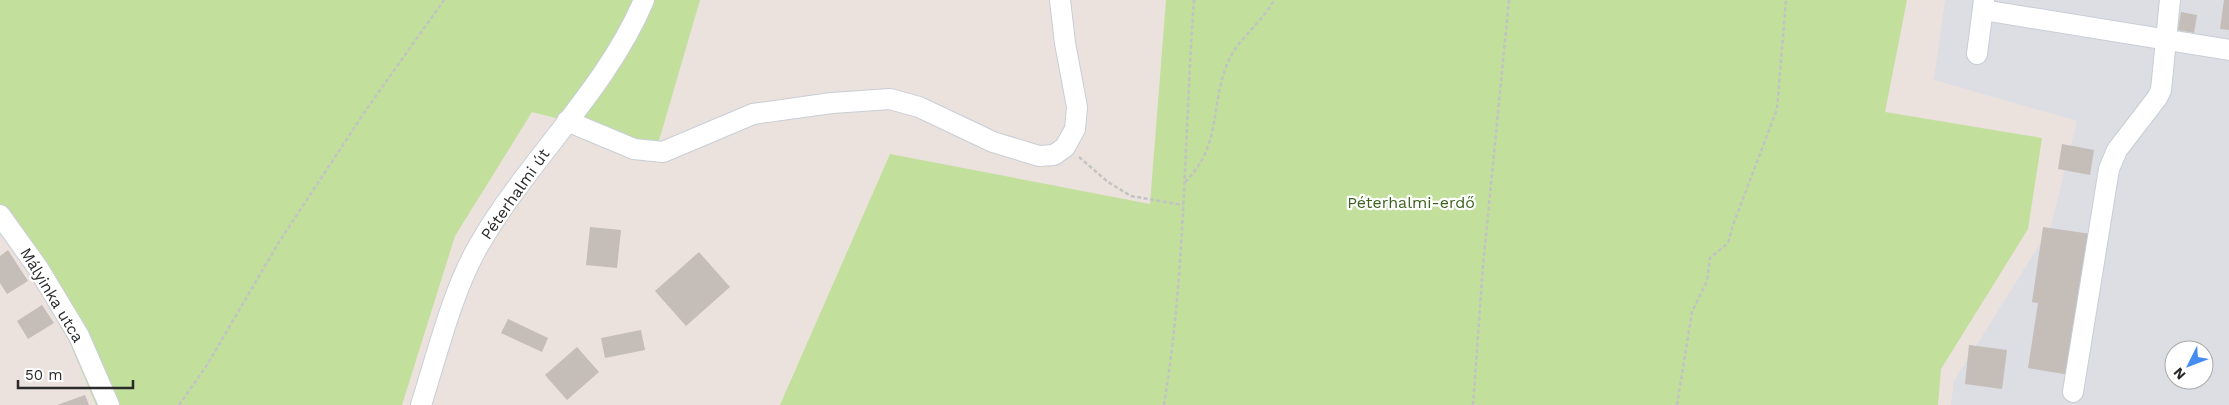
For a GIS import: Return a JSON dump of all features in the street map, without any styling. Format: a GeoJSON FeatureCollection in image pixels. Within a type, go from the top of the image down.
{"type":"FeatureCollection","features":[{"type":"Feature","properties":{"kind":"street","name":"Péterhalmi út"},"geometry":{"type":"LineString","coordinates":[[421,405],[454,303],[478,246],[504,205],[614,54],[644,0]]}},
{"type":"Feature","properties":{"kind":"street"},"geometry":{"type":"LineString","coordinates":[[567,121],[634,149],[663,152],[753,114],[832,103],[890,99],[919,107],[993,142],[1039,156],[1054,155],[1066,147],[1075,129],[1077,107],[1065,44],[1060,0]]}},
{"type":"Feature","properties":{"kind":"street"},"geometry":{"type":"LineString","coordinates":[[2073,392],[2109,168],[2117,150],[2157,98],[2161,90],[2170,0]]}},
{"type":"Feature","properties":{"kind":"street"},"geometry":{"type":"LineString","coordinates":[[1977,54],[1983,5],[2229,50]]}},
{"type":"Feature","properties":{"kind":"street","name":"Mályinka utca"},"geometry":{"type":"LineString","coordinates":[[0,215],[38,268],[79,336],[110,405]]}},
{"type":"Feature","properties":{"kind":"path"},"geometry":{"type":"LineString","coordinates":[[179,405],[207,365],[279,242],[366,110],[444,0]]}},
{"type":"Feature","properties":{"kind":"path"},"geometry":{"type":"LineString","coordinates":[[1164,405],[1181,263],[1187,98],[1194,0]]}},
{"type":"Feature","properties":{"kind":"path"},"geometry":{"type":"LineString","coordinates":[[1184,183],[1197,170],[1207,153],[1215,122],[1220,86],[1229,60],[1274,0]]}},
{"type":"Feature","properties":{"kind":"path"},"geometry":{"type":"LineString","coordinates":[[1473,405],[1483,266],[1508,0]]}},
{"type":"Feature","properties":{"kind":"path"},"geometry":{"type":"LineString","coordinates":[[1677,405],[1692,312],[1707,281],[1710,258],[1728,243],[1732,225],[1777,109],[1786,0]]}},
{"type":"Feature","properties":{"kind":"path"},"geometry":{"type":"LineString","coordinates":[[1066,147],[1091,165],[1108,182],[1131,196],[1183,205]]}},
{"type":"Feature","properties":{"kind":"shaded area"},"geometry":{"type":"Polygon","coordinates":[[[1945,0],[2229,0],[2229,405],[1951,405],[1954,381],[2051,226],[2077,121],[1934,80],[1945,0]]]}},
{"type":"Feature","properties":{"kind":"green space"},"geometry":{"type":"Polygon","coordinates":[[[0,0],[700,0],[658,144],[532,112],[455,236],[402,405],[96,405],[69,341],[26,268],[0,233],[0,0]]]}},
{"type":"Feature","properties":{"kind":"green space","name":"Péterhalmi-erdő"},"geometry":{"type":"Polygon","coordinates":[[[1166,0],[1907,0],[1885,112],[2042,138],[2028,229],[1941,369],[1938,405],[780,405],[890,154],[1150,204],[1166,0]]]}},
{"type":"Feature","properties":{"kind":"building"},"geometry":{"type":"Polygon","coordinates":[[[2224,0],[2229,0],[2229,30],[2220,29],[2224,0]]]}},
{"type":"Feature","properties":{"kind":"building"},"geometry":{"type":"Polygon","coordinates":[[[2181,12],[2197,15],[2194,33],[2178,30],[2181,12]]]}},
{"type":"Feature","properties":{"kind":"building"},"geometry":{"type":"Polygon","coordinates":[[[2062,144],[2094,150],[2090,175],[2058,169],[2062,144]]]}},
{"type":"Feature","properties":{"kind":"building"},"geometry":{"type":"Polygon","coordinates":[[[590,227],[621,230],[617,268],[586,265],[590,227]]]}},
{"type":"Feature","properties":{"kind":"building"},"geometry":{"type":"Polygon","coordinates":[[[2043,227],[2091,234],[2070,375],[2028,368],[2038,303],[2032,302],[2043,227]]]}},
{"type":"Feature","properties":{"kind":"building"},"geometry":{"type":"Polygon","coordinates":[[[8,250],[28,281],[7,294],[0,283],[0,256],[8,250]]]}},
{"type":"Feature","properties":{"kind":"building"},"geometry":{"type":"Polygon","coordinates":[[[699,252],[730,287],[686,326],[655,291],[699,252]]]}},
{"type":"Feature","properties":{"kind":"building"},"geometry":{"type":"Polygon","coordinates":[[[42,305],[54,323],[28,339],[17,321],[42,305]]]}},
{"type":"Feature","properties":{"kind":"building"},"geometry":{"type":"Polygon","coordinates":[[[508,319],[548,338],[542,352],[501,333],[508,319]]]}},
{"type":"Feature","properties":{"kind":"building"},"geometry":{"type":"Polygon","coordinates":[[[641,330],[645,350],[605,358],[601,338],[641,330]]]}},
{"type":"Feature","properties":{"kind":"building"},"geometry":{"type":"Polygon","coordinates":[[[1969,345],[2007,350],[2002,389],[1965,384],[1969,345]]]}},
{"type":"Feature","properties":{"kind":"building"},"geometry":{"type":"Polygon","coordinates":[[[577,347],[599,372],[567,400],[545,375],[577,347]]]}},
{"type":"Feature","properties":{"kind":"building"},"geometry":{"type":"Polygon","coordinates":[[[85,395],[89,405],[57,405],[85,395]]]}}]}
